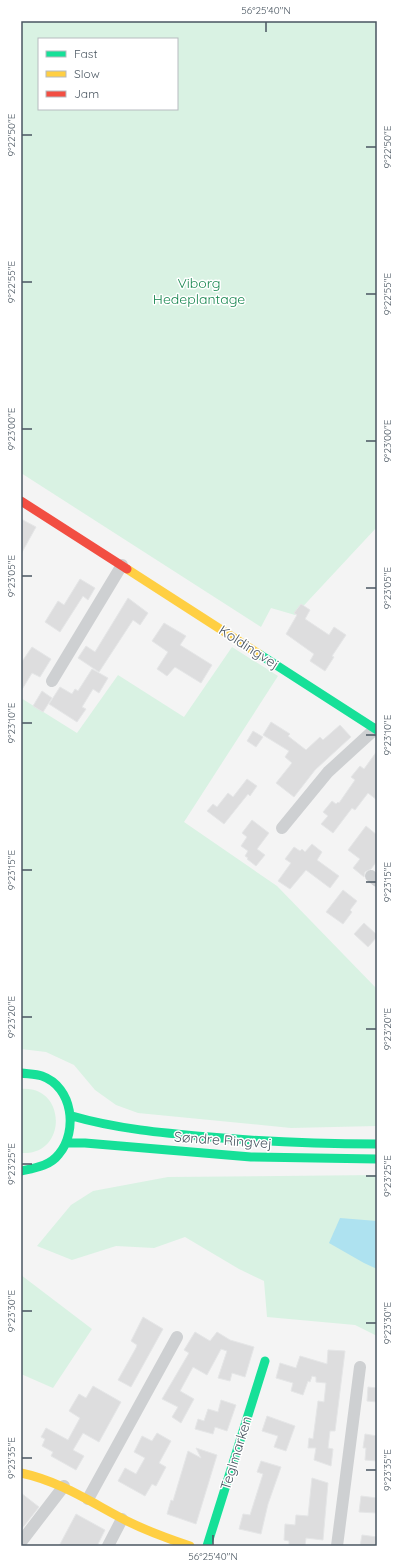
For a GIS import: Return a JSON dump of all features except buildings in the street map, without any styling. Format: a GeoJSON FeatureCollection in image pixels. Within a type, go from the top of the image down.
{"type":"FeatureCollection","features":[{"type":"Feature","properties":{"kind":"street","name":"Koldingvej"},"geometry":{"type":"LineString","coordinates":[[21,501],[376,730],[328,772],[282,828]]}},
{"type":"Feature","properties":{"kind":"street"},"geometry":{"type":"LineString","coordinates":[[52,681],[122,565]]}},
{"type":"Feature","properties":{"kind":"street"},"geometry":{"type":"LineString","coordinates":[[21,1073],[37,1074],[48,1079],[57,1086],[64,1095],[72,1116],[72,1130],[67,1143],[60,1154],[51,1162],[40,1168],[24,1173]]}},
{"type":"Feature","properties":{"kind":"street","name":"Søndre Ringvej"},"geometry":{"type":"LineString","coordinates":[[72,1116],[94,1123],[184,1135],[268,1141],[377,1144]]}},
{"type":"Feature","properties":{"kind":"street","name":"Søndre Ringvej"},"geometry":{"type":"LineString","coordinates":[[67,1143],[85,1143],[251,1157],[377,1159]]}},
{"type":"Feature","properties":{"kind":"street"},"geometry":{"type":"LineString","coordinates":[[88,1499],[177,1337]]}},
{"type":"Feature","properties":{"kind":"street","name":"Teglmarken"},"geometry":{"type":"LineString","coordinates":[[207,1546],[265,1361]]}},
{"type":"Feature","properties":{"kind":"street"},"geometry":{"type":"LineString","coordinates":[[337,1546],[360,1367]]}},
{"type":"Feature","properties":{"kind":"street"},"geometry":{"type":"LineString","coordinates":[[21,1473],[38,1476],[64,1486],[122,1519],[185,1545]]}},
{"type":"Feature","properties":{"kind":"street"},"geometry":{"type":"LineString","coordinates":[[21,1542],[64,1486]]}},
{"type":"Feature","properties":{"kind":"street"},"geometry":{"type":"LineString","coordinates":[[108,1546],[122,1519]]}},
{"type":"Feature","properties":{"kind":"green space","name":"Viborg Hedeplantage"},"geometry":{"type":"Polygon","coordinates":[[[21,21],[377,21],[377,527],[295,615],[271,608],[261,627],[21,473],[21,21]]]}},
{"type":"Feature","properties":{"kind":"green space"},"geometry":{"type":"Polygon","coordinates":[[[232,647],[278,676],[184,822],[277,886],[377,989],[377,1126],[291,1128],[138,1113],[116,1105],[95,1090],[74,1065],[46,1052],[21,1049],[21,698],[77,733],[118,675],[184,717],[232,647]]]}},
{"type":"Feature","properties":{"kind":"green space"},"geometry":{"type":"Polygon","coordinates":[[[21,1089],[36,1091],[47,1098],[54,1108],[56,1121],[54,1133],[47,1144],[36,1151],[21,1153],[21,1089]]]}},
{"type":"Feature","properties":{"kind":"green space"},"geometry":{"type":"Polygon","coordinates":[[[377,1175],[377,1336],[355,1325],[267,1317],[264,1281],[239,1269],[185,1237],[154,1248],[116,1246],[72,1260],[37,1246],[71,1205],[93,1191],[168,1177],[377,1175]]]}},
{"type":"Feature","properties":{"kind":"green space"},"geometry":{"type":"Polygon","coordinates":[[[21,1275],[92,1329],[53,1388],[21,1374],[21,1275]]]}},
{"type":"Feature","properties":{"kind":"water"},"geometry":{"type":"Polygon","coordinates":[[[340,1218],[377,1221],[377,1269],[329,1243],[340,1218]]]}},
{"type":"Feature","properties":{"kind":"traffic: fast"},"geometry":{"type":"LineString","coordinates":[[259,654],[377,730]]}},
{"type":"Feature","properties":{"kind":"traffic: fast"},"geometry":{"type":"LineString","coordinates":[[21,1073],[40,1075],[52,1082],[66,1099],[70,1122],[69,1134],[59,1154],[47,1164],[21,1171]]}},
{"type":"Feature","properties":{"kind":"traffic: fast"},"geometry":{"type":"LineString","coordinates":[[72,1116],[106,1124],[158,1132],[252,1140],[335,1144],[377,1144]]}},
{"type":"Feature","properties":{"kind":"traffic: fast"},"geometry":{"type":"LineString","coordinates":[[67,1143],[85,1143],[251,1157],[377,1159]]}},
{"type":"Feature","properties":{"kind":"traffic: fast"},"geometry":{"type":"LineString","coordinates":[[207,1546],[265,1361]]}},
{"type":"Feature","properties":{"kind":"traffic: slow"},"geometry":{"type":"LineString","coordinates":[[127,569],[259,654]]}},
{"type":"Feature","properties":{"kind":"traffic: slow"},"geometry":{"type":"LineString","coordinates":[[21,1473],[49,1481],[76,1493],[135,1525],[190,1546]]}},
{"type":"Feature","properties":{"kind":"traffic: jam"},"geometry":{"type":"LineString","coordinates":[[21,501],[127,569]]}}]}
